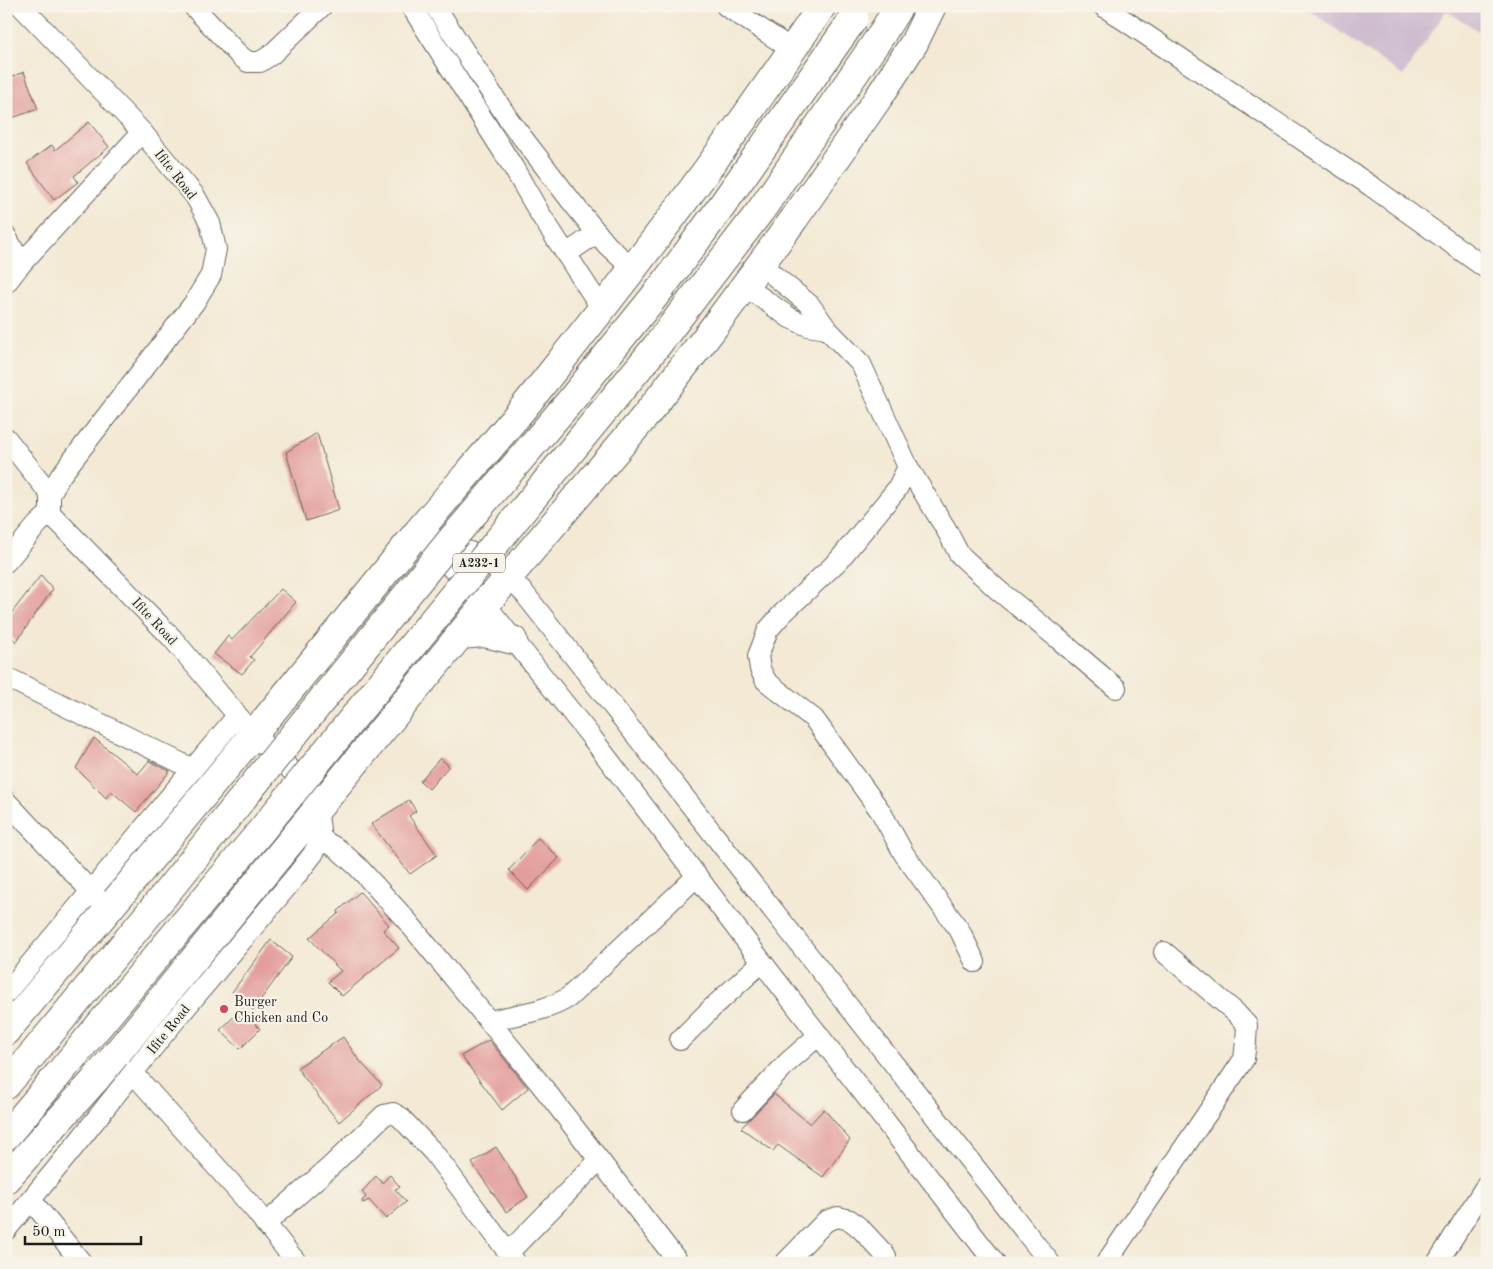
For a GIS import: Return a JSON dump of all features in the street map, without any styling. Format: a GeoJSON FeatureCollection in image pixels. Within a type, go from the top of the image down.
{"type":"FeatureCollection","features":[{"type":"Feature","properties":{"kind":"highway"},"geometry":{"type":"LineString","coordinates":[[6,1031],[100,900],[246,725],[418,532],[539,390],[701,178],[793,50],[822,6]]}},
{"type":"Feature","properties":{"kind":"highway","name":"A232-1"},"geometry":{"type":"LineString","coordinates":[[6,1136],[261,831],[655,348],[761,210],[900,6]]}},
{"type":"Feature","properties":{"kind":"highway"},"geometry":{"type":"LineString","coordinates":[[6,1179],[94,1081],[294,838],[312,799],[337,786],[485,604],[647,414],[753,275],[879,97],[914,43],[932,6]]}},
{"type":"Feature","properties":{"kind":"highway","name":"A232-1"},"geometry":{"type":"LineString","coordinates":[[6,1085],[171,887],[451,540],[571,400],[662,287],[721,207],[858,12]]}},
{"type":"Feature","properties":{"kind":"highway"},"geometry":{"type":"LineString","coordinates":[[460,635],[484,633],[513,640]]}},
{"type":"Feature","properties":{"kind":"highway"},"geometry":{"type":"LineString","coordinates":[[294,838],[304,836],[321,839]]}},
{"type":"Feature","properties":{"kind":"street","name":"Ifite Road"},"geometry":{"type":"LineString","coordinates":[[21,6],[142,132],[195,196],[210,223],[216,249],[211,275],[194,303],[61,474],[50,504],[172,638],[312,799]]}},
{"type":"Feature","properties":{"kind":"street"},"geometry":{"type":"LineString","coordinates":[[193,6],[248,62],[260,62],[270,55],[322,6]]}},
{"type":"Feature","properties":{"kind":"street"},"geometry":{"type":"LineString","coordinates":[[412,6],[513,167],[537,209],[602,309]]}},
{"type":"Feature","properties":{"kind":"street"},"geometry":{"type":"LineString","coordinates":[[434,6],[509,120],[606,245],[632,269]]}},
{"type":"Feature","properties":{"kind":"street"},"geometry":{"type":"LineString","coordinates":[[726,6],[793,50]]}},
{"type":"Feature","properties":{"kind":"street"},"geometry":{"type":"LineString","coordinates":[[1104,6],[1371,186],[1487,269]]}},
{"type":"Feature","properties":{"kind":"street"},"geometry":{"type":"LineString","coordinates":[[6,283],[21,264],[142,132]]}},
{"type":"Feature","properties":{"kind":"street"},"geometry":{"type":"LineString","coordinates":[[537,209],[563,191]]}},
{"type":"Feature","properties":{"kind":"street"},"geometry":{"type":"LineString","coordinates":[[566,254],[597,233]]}},
{"type":"Feature","properties":{"kind":"street"},"geometry":{"type":"LineString","coordinates":[[6,236],[21,264]]}},
{"type":"Feature","properties":{"kind":"street"},"geometry":{"type":"LineString","coordinates":[[753,275],[790,318],[808,326],[828,329]]}},
{"type":"Feature","properties":{"kind":"street"},"geometry":{"type":"LineString","coordinates":[[753,275],[810,304],[828,329],[861,364],[908,467],[946,528],[959,554],[998,590],[1116,688]]}},
{"type":"Feature","properties":{"kind":"street"},"geometry":{"type":"LineString","coordinates":[[6,438],[50,504],[38,524],[6,562]]}},
{"type":"Feature","properties":{"kind":"street"},"geometry":{"type":"LineString","coordinates":[[908,467],[897,489],[839,560],[782,614],[768,630],[758,656],[760,669],[766,681],[814,720],[828,737],[881,812],[904,854],[960,931],[975,962]]}},
{"type":"Feature","properties":{"kind":"street"},"geometry":{"type":"LineString","coordinates":[[418,532],[470,552],[508,577],[524,593],[1050,1263]]}},
{"type":"Feature","properties":{"kind":"street"},"geometry":{"type":"LineString","coordinates":[[418,532],[485,604],[592,738],[762,962],[995,1263]]}},
{"type":"Feature","properties":{"kind":"street"},"geometry":{"type":"LineString","coordinates":[[6,677],[193,769]]}},
{"type":"Feature","properties":{"kind":"street"},"geometry":{"type":"LineString","coordinates":[[6,993],[100,900],[193,769],[246,725]]}},
{"type":"Feature","properties":{"kind":"street"},"geometry":{"type":"LineString","coordinates":[[312,799],[319,822],[321,839],[338,849],[358,867],[408,922],[542,1086],[680,1263]]}},
{"type":"Feature","properties":{"kind":"street"},"geometry":{"type":"LineString","coordinates":[[6,801],[100,900]]}},
{"type":"Feature","properties":{"kind":"street","name":"Ifite Road"},"geometry":{"type":"LineString","coordinates":[[6,1230],[163,1035],[314,854],[321,839]]}},
{"type":"Feature","properties":{"kind":"street"},"geometry":{"type":"LineString","coordinates":[[490,1021],[543,1009],[560,1003],[697,876]]}},
{"type":"Feature","properties":{"kind":"street"},"geometry":{"type":"LineString","coordinates":[[1106,1263],[1244,1059],[1246,1050],[1247,1025],[1235,1012],[1164,952]]}},
{"type":"Feature","properties":{"kind":"street"},"geometry":{"type":"LineString","coordinates":[[680,1040],[762,962]]}},
{"type":"Feature","properties":{"kind":"street"},"geometry":{"type":"LineString","coordinates":[[743,1110],[788,1062],[819,1035]]}},
{"type":"Feature","properties":{"kind":"street"},"geometry":{"type":"LineString","coordinates":[[133,1074],[266,1224],[297,1263]]}},
{"type":"Feature","properties":{"kind":"street"},"geometry":{"type":"LineString","coordinates":[[266,1224],[331,1166],[384,1115],[393,1113],[400,1117],[434,1153],[513,1258],[599,1160]]}},
{"type":"Feature","properties":{"kind":"street"},"geometry":{"type":"LineString","coordinates":[[1436,1263],[1479,1214],[1487,1184]]}},
{"type":"Feature","properties":{"kind":"street"},"geometry":{"type":"LineString","coordinates":[[31,1200],[82,1263]]}},
{"type":"Feature","properties":{"kind":"street"},"geometry":{"type":"LineString","coordinates":[[785,1263],[826,1221],[838,1217],[850,1220],[862,1229],[886,1256]]}},
{"type":"Feature","properties":{"kind":"shaded area"},"geometry":{"type":"Polygon","coordinates":[[[1303,6],[1487,6],[1487,36],[1446,11],[1403,76],[1303,6]]]}},
{"type":"Feature","properties":{"kind":"building"},"geometry":{"type":"Polygon","coordinates":[[[24,72],[38,109],[6,120],[6,79],[24,72]]]}},
{"type":"Feature","properties":{"kind":"building"},"geometry":{"type":"Polygon","coordinates":[[[89,122],[109,147],[74,176],[78,182],[54,200],[27,163],[52,145],[55,150],[89,122]]]}},
{"type":"Feature","properties":{"kind":"building"},"geometry":{"type":"Polygon","coordinates":[[[317,433],[339,510],[306,521],[286,452],[317,433]]]}},
{"type":"Feature","properties":{"kind":"building"},"geometry":{"type":"Polygon","coordinates":[[[41,575],[53,589],[16,642],[6,631],[6,620],[41,575]]]}},
{"type":"Feature","properties":{"kind":"building"},"geometry":{"type":"Polygon","coordinates":[[[281,589],[296,602],[250,657],[254,660],[242,674],[214,654],[228,636],[232,640],[281,589]]]}},
{"type":"Feature","properties":{"kind":"building"},"geometry":{"type":"Polygon","coordinates":[[[94,738],[138,774],[149,761],[170,771],[136,812],[111,791],[106,798],[76,768],[94,738]]]}},
{"type":"Feature","properties":{"kind":"building"},"geometry":{"type":"Polygon","coordinates":[[[440,758],[449,766],[429,789],[420,781],[440,758]]]}},
{"type":"Feature","properties":{"kind":"building"},"geometry":{"type":"Polygon","coordinates":[[[409,800],[416,811],[409,816],[437,855],[410,874],[371,824],[409,800]]]}},
{"type":"Feature","properties":{"kind":"building"},"geometry":{"type":"Polygon","coordinates":[[[538,838],[559,858],[528,890],[509,870],[538,838]]]}},
{"type":"Feature","properties":{"kind":"building"},"geometry":{"type":"Polygon","coordinates":[[[360,892],[389,925],[383,930],[399,948],[342,996],[328,982],[341,971],[309,938],[339,913],[338,911],[360,892]]]}},
{"type":"Feature","properties":{"kind":"building"},"geometry":{"type":"Polygon","coordinates":[[[271,940],[292,957],[253,1010],[232,992],[271,940]]]}},
{"type":"Feature","properties":{"kind":"building"},"geometry":{"type":"Polygon","coordinates":[[[242,1009],[260,1029],[240,1049],[220,1030],[242,1009]]]}},
{"type":"Feature","properties":{"kind":"building"},"geometry":{"type":"Polygon","coordinates":[[[343,1037],[358,1059],[382,1085],[339,1122],[297,1068],[343,1037]]]}},
{"type":"Feature","properties":{"kind":"building"},"geometry":{"type":"Polygon","coordinates":[[[489,1040],[528,1088],[502,1110],[461,1056],[489,1040]]]}},
{"type":"Feature","properties":{"kind":"building"},"geometry":{"type":"Polygon","coordinates":[[[774,1094],[810,1124],[824,1109],[850,1140],[823,1177],[778,1145],[773,1151],[741,1128],[774,1094]]]}},
{"type":"Feature","properties":{"kind":"building"},"geometry":{"type":"Polygon","coordinates":[[[496,1147],[528,1197],[506,1212],[472,1163],[496,1147]]]}},
{"type":"Feature","properties":{"kind":"building"},"geometry":{"type":"Polygon","coordinates":[[[390,1175],[400,1187],[395,1189],[406,1202],[386,1219],[369,1200],[363,1203],[362,1201],[366,1197],[362,1192],[376,1176],[382,1183],[390,1175]]]}},
{"type":"Feature","properties":{"kind":"place","name":"Burger Chicken and Co"},"geometry":{"type":"Point","coordinates":[224,1009]}}]}
